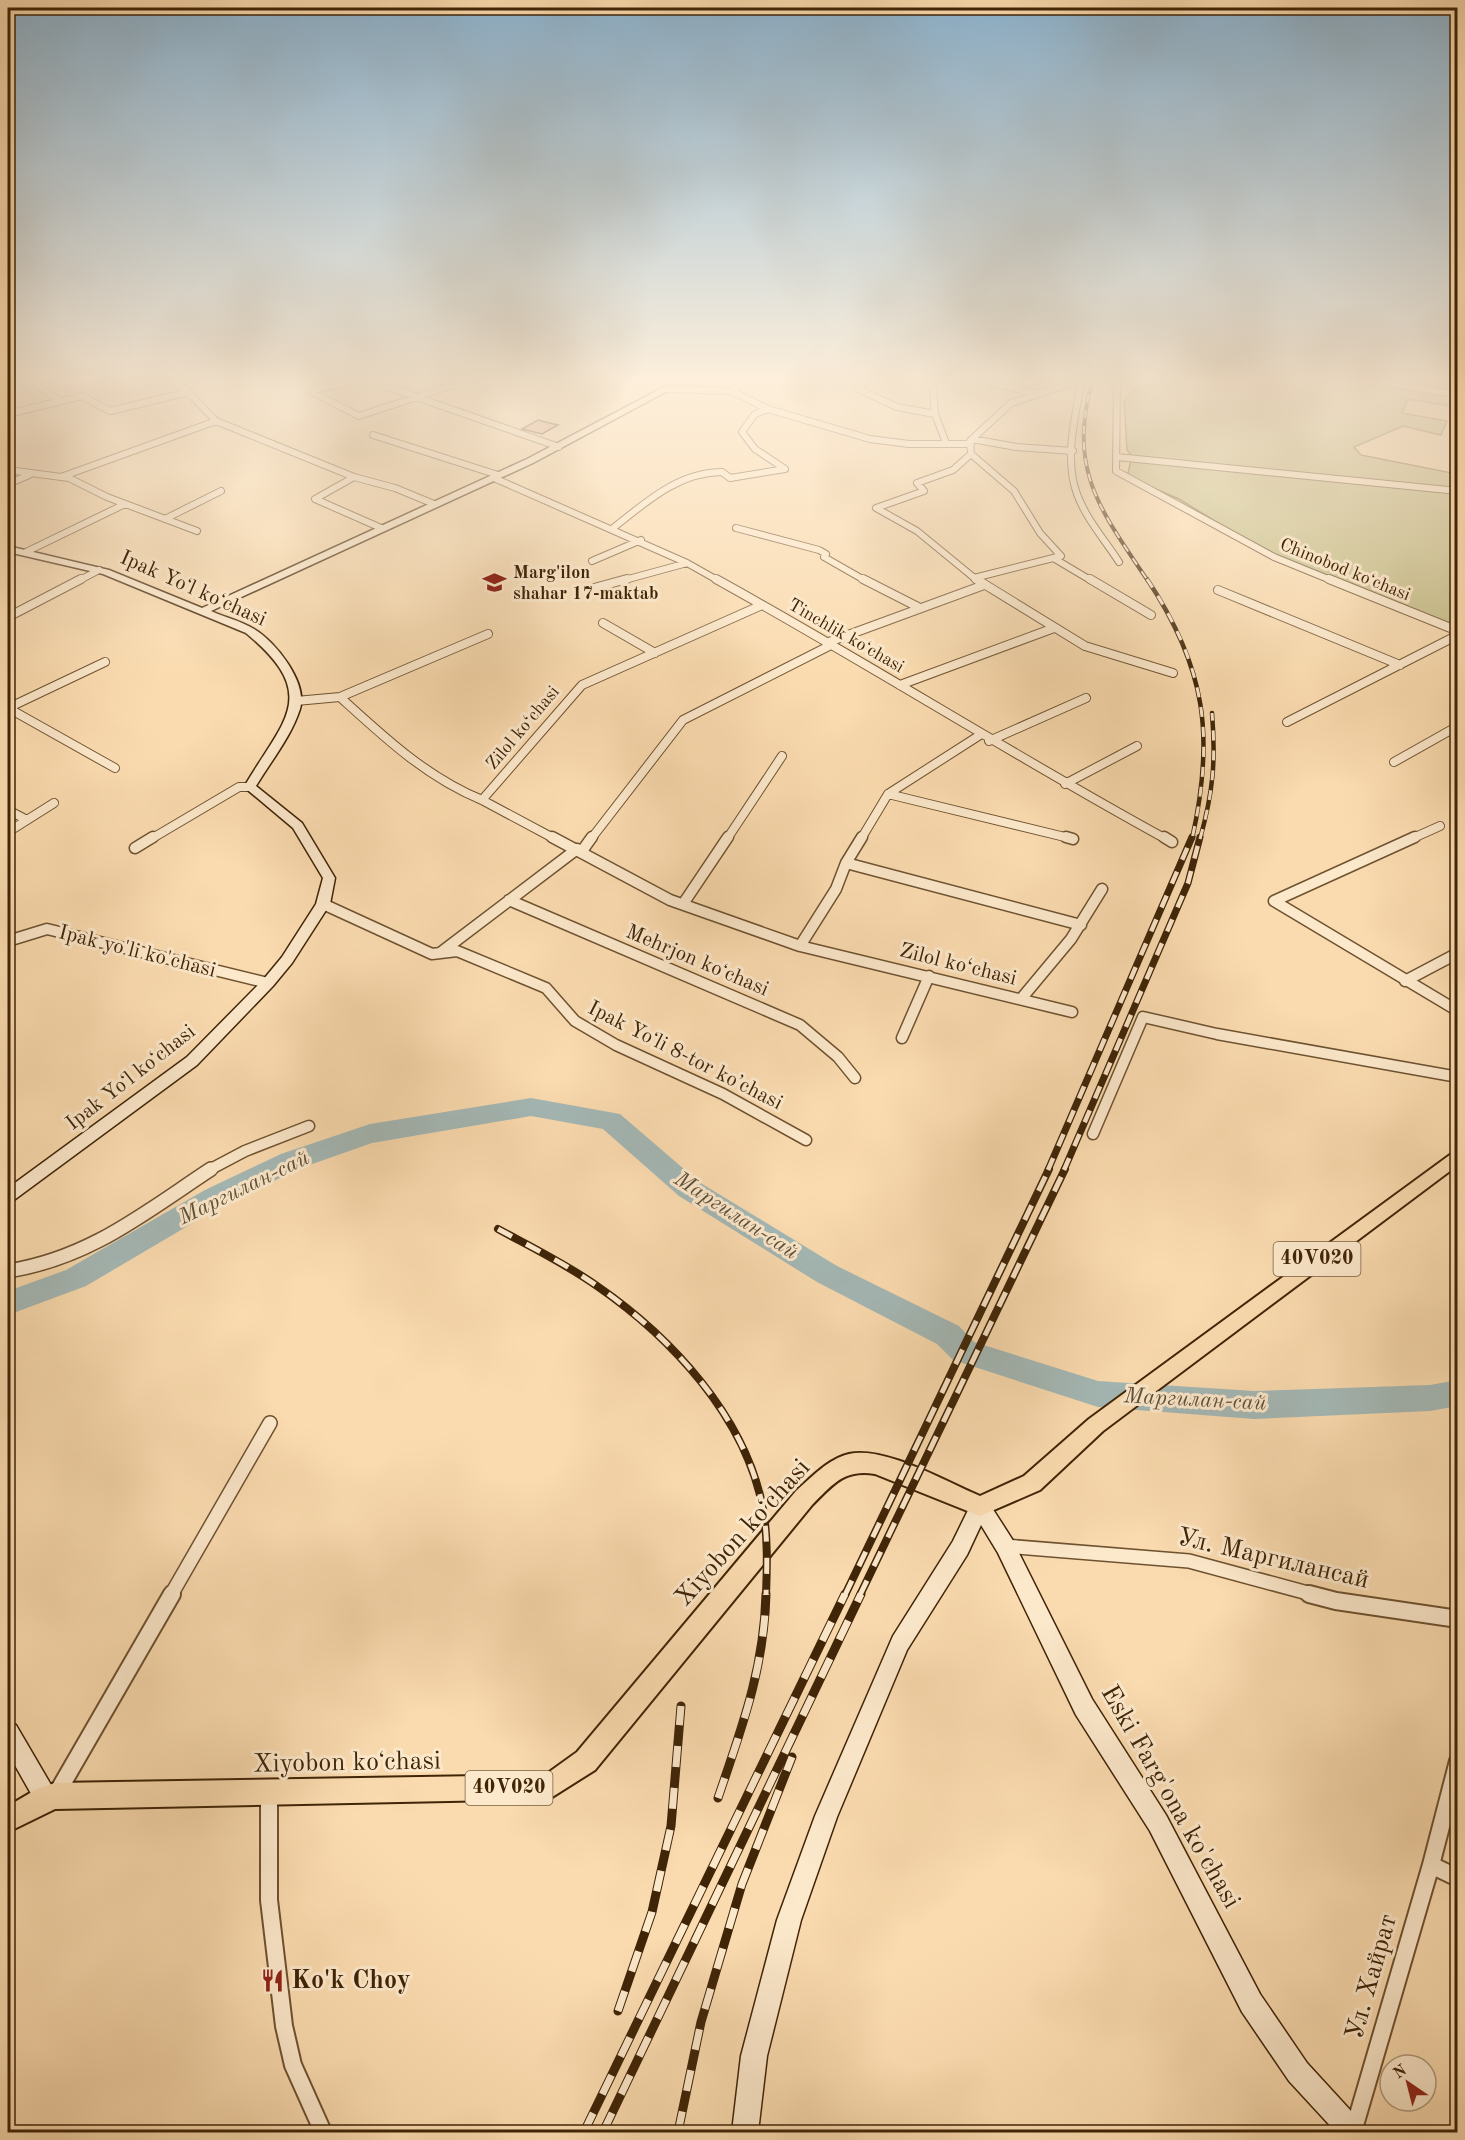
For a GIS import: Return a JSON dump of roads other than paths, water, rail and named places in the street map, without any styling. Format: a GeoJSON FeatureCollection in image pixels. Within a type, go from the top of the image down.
{"type":"FeatureCollection","features":[{"type":"Feature","properties":{"kind":"main road","name":"40V020"},"geometry":{"type":"LineString","coordinates":[[980,1506],[1032,1483],[1096,1425],[1458,1155]]}},
{"type":"Feature","properties":{"kind":"main road","name":"Xiyobon koʻchasi"},"geometry":{"type":"LineString","coordinates":[[8,1820],[50,1797],[549,1787],[586,1761],[804,1498],[823,1480],[850,1463],[873,1462],[980,1506]]}},
{"type":"Feature","properties":{"kind":"street"},"geometry":{"type":"LineString","coordinates":[[68,479],[125,504],[197,531]]}},
{"type":"Feature","properties":{"kind":"street"},"geometry":{"type":"LineString","coordinates":[[351,479],[315,499],[381,528]]}},
{"type":"Feature","properties":{"kind":"street"},"geometry":{"type":"LineString","coordinates":[[361,479],[395,488],[434,504]]}},
{"type":"Feature","properties":{"kind":"street"},"geometry":{"type":"LineString","coordinates":[[203,611],[492,479]]}},
{"type":"Feature","properties":{"kind":"street","name":"Tinchlik koʻchasi"},"geometry":{"type":"LineString","coordinates":[[500,479],[687,562],[831,643],[989,741],[1172,842]]}},
{"type":"Feature","properties":{"kind":"street"},"geometry":{"type":"LineString","coordinates":[[612,528],[656,494],[689,479]]}},
{"type":"Feature","properties":{"kind":"street"},"geometry":{"type":"LineString","coordinates":[[928,479],[917,483],[924,491],[876,506],[917,531],[984,585],[1085,646],[1173,674]]}},
{"type":"Feature","properties":{"kind":"street"},"geometry":{"type":"LineString","coordinates":[[974,578],[1061,556],[1061,553],[1040,533],[1014,491],[1000,479]]}},
{"type":"Feature","properties":{"kind":"street"},"geometry":{"type":"LineString","coordinates":[[1074,479],[1078,495],[1119,562]]}},
{"type":"Feature","properties":{"kind":"street","name":"Chinobod koʻchasi"},"geometry":{"type":"LineString","coordinates":[[1128,479],[1172,500],[1256,548],[1347,589],[1458,633]]}},
{"type":"Feature","properties":{"kind":"street"},"geometry":{"type":"LineString","coordinates":[[1336,479],[1458,491]]}},
{"type":"Feature","properties":{"kind":"street"},"geometry":{"type":"LineString","coordinates":[[165,519],[221,491]]}},
{"type":"Feature","properties":{"kind":"street"},"geometry":{"type":"LineString","coordinates":[[26,552],[125,504]]}},
{"type":"Feature","properties":{"kind":"street"},"geometry":{"type":"LineString","coordinates":[[736,528],[819,550],[826,554],[824,557],[829,562],[918,607]]}},
{"type":"Feature","properties":{"kind":"street"},"geometry":{"type":"LineString","coordinates":[[592,561],[641,540]]}},
{"type":"Feature","properties":{"kind":"street","name":"Ipak Yoʻl koʻchasi"},"geometry":{"type":"LineString","coordinates":[[8,549],[99,570],[250,631],[280,658],[296,700]]}},
{"type":"Feature","properties":{"kind":"street"},"geometry":{"type":"LineString","coordinates":[[1055,559],[1151,615]]}},
{"type":"Feature","properties":{"kind":"street"},"geometry":{"type":"LineString","coordinates":[[594,588],[687,562]]}},
{"type":"Feature","properties":{"kind":"street"},"geometry":{"type":"LineString","coordinates":[[8,617],[99,570]]}},
{"type":"Feature","properties":{"kind":"street"},"geometry":{"type":"LineString","coordinates":[[440,953],[509,900],[580,850],[683,720],[831,643],[918,607],[984,585]]}},
{"type":"Feature","properties":{"kind":"street"},"geometry":{"type":"LineString","coordinates":[[1218,590],[1401,665]]}},
{"type":"Feature","properties":{"kind":"street","name":"Zilol ko‘chasi"},"geometry":{"type":"LineString","coordinates":[[762,605],[582,686],[561,705],[507,775],[482,800],[683,904],[800,946],[1072,1012]]}},
{"type":"Feature","properties":{"kind":"street"},"geometry":{"type":"LineString","coordinates":[[603,623],[655,653]]}},
{"type":"Feature","properties":{"kind":"street"},"geometry":{"type":"LineString","coordinates":[[900,685],[982,652],[1054,628]]}},
{"type":"Feature","properties":{"kind":"street"},"geometry":{"type":"LineString","coordinates":[[1287,722],[1401,665],[1458,633]]}},
{"type":"Feature","properties":{"kind":"street"},"geometry":{"type":"LineString","coordinates":[[135,848],[239,788],[250,787],[292,715],[296,700],[340,697],[488,634]]}},
{"type":"Feature","properties":{"kind":"street"},"geometry":{"type":"LineString","coordinates":[[105,662],[8,708],[115,768]]}},
{"type":"Feature","properties":{"kind":"street"},"geometry":{"type":"LineString","coordinates":[[340,697],[407,757],[466,794],[482,800]]}},
{"type":"Feature","properties":{"kind":"street"},"geometry":{"type":"LineString","coordinates":[[989,741],[1086,698]]}},
{"type":"Feature","properties":{"kind":"street"},"geometry":{"type":"LineString","coordinates":[[1394,762],[1458,726]]}},
{"type":"Feature","properties":{"kind":"street"},"geometry":{"type":"LineString","coordinates":[[800,946],[836,889],[846,863],[888,794],[980,735]]}},
{"type":"Feature","properties":{"kind":"street"},"geometry":{"type":"LineString","coordinates":[[1065,784],[1137,746]]}},
{"type":"Feature","properties":{"kind":"street"},"geometry":{"type":"LineString","coordinates":[[683,904],[782,756]]}},
{"type":"Feature","properties":{"kind":"street","name":"Ipak Yoʻl koʻchasi"},"geometry":{"type":"LineString","coordinates":[[8,1196],[192,1061],[268,983],[287,960],[323,904],[329,878],[298,826],[250,787]]}},
{"type":"Feature","properties":{"kind":"street"},"geometry":{"type":"LineString","coordinates":[[888,794],[1073,839]]}},
{"type":"Feature","properties":{"kind":"street"},"geometry":{"type":"LineString","coordinates":[[8,832],[54,803]]}},
{"type":"Feature","properties":{"kind":"street"},"geometry":{"type":"LineString","coordinates":[[8,810],[27,820]]}},
{"type":"Feature","properties":{"kind":"street"},"geometry":{"type":"LineString","coordinates":[[1440,826],[1274,901],[1458,1011]]}},
{"type":"Feature","properties":{"kind":"street"},"geometry":{"type":"LineString","coordinates":[[846,863],[1081,925]]}},
{"type":"Feature","properties":{"kind":"street"},"geometry":{"type":"LineString","coordinates":[[1021,999],[1081,925],[1102,889]]}},
{"type":"Feature","properties":{"kind":"street","name":"Mehrjon koʻchasi"},"geometry":{"type":"LineString","coordinates":[[509,900],[800,1026],[838,1057],[855,1078]]}},
{"type":"Feature","properties":{"kind":"street","name":"Ipak Yoʻli 8-tor koʼchasi"},"geometry":{"type":"LineString","coordinates":[[323,904],[426,951],[440,953],[457,951],[546,988],[575,1021],[616,1045],[723,1094],[806,1140]]}},
{"type":"Feature","properties":{"kind":"street","name":"Ipak yo'li ko'chasi"},"geometry":{"type":"LineString","coordinates":[[8,941],[46,929],[268,983]]}},
{"type":"Feature","properties":{"kind":"street"},"geometry":{"type":"LineString","coordinates":[[1405,981],[1458,953]]}},
{"type":"Feature","properties":{"kind":"street"},"geometry":{"type":"LineString","coordinates":[[902,1038],[929,976]]}},
{"type":"Feature","properties":{"kind":"street"},"geometry":{"type":"LineString","coordinates":[[1093,1134],[1143,1017],[1217,1034],[1458,1077]]}},
{"type":"Feature","properties":{"kind":"street"},"geometry":{"type":"LineString","coordinates":[[8,1271],[55,1259],[118,1233],[179,1193],[210,1169],[309,1126]]}},
{"type":"Feature","properties":{"kind":"street"},"geometry":{"type":"LineString","coordinates":[[8,1733],[50,1797],[270,1423]]}},
{"type":"Feature","properties":{"kind":"street"},"geometry":{"type":"LineString","coordinates":[[745,2133],[754,2056],[780,1954],[789,1920],[826,1816],[900,1643],[960,1548],[980,1506]]}},
{"type":"Feature","properties":{"kind":"street","name":"Eski Farg'ona ko'chasi"},"geometry":{"type":"LineString","coordinates":[[980,1506],[1005,1546],[1084,1707],[1158,1823],[1251,2003],[1298,2072],[1353,2133]]}},
{"type":"Feature","properties":{"kind":"street","name":"Ул. Маргилансай"},"geometry":{"type":"LineString","coordinates":[[1005,1546],[1189,1560],[1336,1601],[1458,1619]]}},
{"type":"Feature","properties":{"kind":"street","name":"Ул. Хайрат"},"geometry":{"type":"LineString","coordinates":[[1353,2133],[1431,1865],[1458,1761]]}},
{"type":"Feature","properties":{"kind":"street"},"geometry":{"type":"LineString","coordinates":[[269,1793],[269,1899],[284,2026],[293,2065],[323,2133]]}},
{"type":"Feature","properties":{"kind":"street"},"geometry":{"type":"LineString","coordinates":[[1431,1865],[1458,1878]]}},
{"type":"Feature","properties":{"kind":"waterway","name":"Маргилан-сай"},"geometry":{"type":"LineString","coordinates":[[8,1303],[76,1278],[215,1197],[291,1161],[370,1134],[531,1107],[611,1121],[689,1189],[827,1274],[948,1335],[964,1351],[1098,1394],[1254,1405],[1430,1398],[1458,1393]]}},
{"type":"Feature","properties":{"kind":"railway"},"geometry":{"type":"LineString","coordinates":[[1090,479],[1102,509],[1148,581]]}},
{"type":"Feature","properties":{"kind":"railway"},"geometry":{"type":"LineString","coordinates":[[1147,579],[1182,643],[1193,673],[1200,704],[1203,767],[1192,839]]}},
{"type":"Feature","properties":{"kind":"railway"},"geometry":{"type":"LineString","coordinates":[[1200,839],[1212,777],[1214,747],[1212,713]]}},
{"type":"Feature","properties":{"kind":"railway"},"geometry":{"type":"LineString","coordinates":[[1048,1170],[1192,837]]}},
{"type":"Feature","properties":{"kind":"railway"},"geometry":{"type":"LineString","coordinates":[[1064,1170],[1188,883],[1200,837]]}},
{"type":"Feature","properties":{"kind":"railway"},"geometry":{"type":"LineString","coordinates":[[845,1595],[1049,1169]]}},
{"type":"Feature","properties":{"kind":"railway"},"geometry":{"type":"LineString","coordinates":[[860,1595],[1065,1169]]}},
{"type":"Feature","properties":{"kind":"railway"},"geometry":{"type":"LineString","coordinates":[[498,1229],[573,1270],[625,1306],[678,1355],[723,1411],[754,1475],[763,1509],[766,1530],[766,1595]]}},
{"type":"Feature","properties":{"kind":"railway"},"geometry":{"type":"LineString","coordinates":[[718,1798],[743,1722],[756,1673],[761,1648],[766,1594]]}},
{"type":"Feature","properties":{"kind":"railway"},"geometry":{"type":"LineString","coordinates":[[584,2132],[845,1594]]}},
{"type":"Feature","properties":{"kind":"railway"},"geometry":{"type":"LineString","coordinates":[[603,2132],[861,1594]]}},
{"type":"Feature","properties":{"kind":"railway"},"geometry":{"type":"LineString","coordinates":[[618,2011],[652,1912],[671,1826],[681,1706]]}},
{"type":"Feature","properties":{"kind":"railway"},"geometry":{"type":"LineString","coordinates":[[678,2132],[701,2022],[742,1884],[792,1757]]}},
{"type":"Feature","properties":{"kind":"place","name":"Marg'ilon shahar 17-maktab"},"geometry":{"type":"Point","coordinates":[495,583]}},
{"type":"Feature","properties":{"kind":"place","name":"Ko'k Choy"},"geometry":{"type":"Point","coordinates":[273,1981]}}]}
